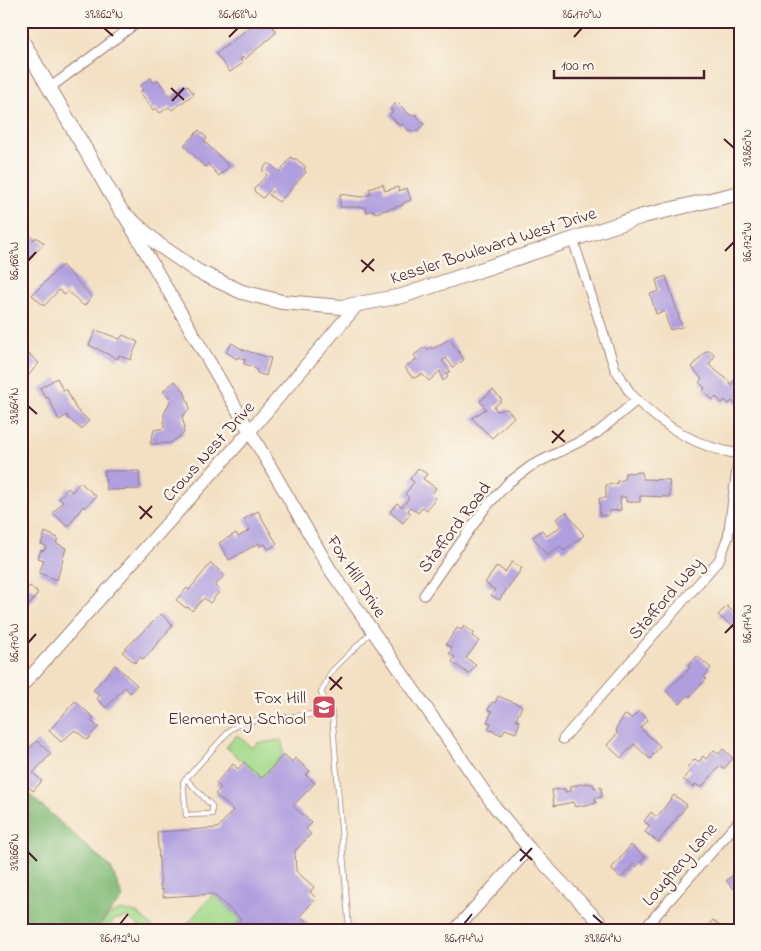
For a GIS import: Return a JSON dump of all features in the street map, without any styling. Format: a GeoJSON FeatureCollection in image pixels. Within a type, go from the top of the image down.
{"type":"FeatureCollection","features":[{"type":"Feature","properties":{"kind":"main road","name":"Kessler Boulevard West Drive"},"geometry":{"type":"LineString","coordinates":[[21,39],[51,87],[121,211],[159,245],[181,261],[225,285],[282,302],[319,306],[358,304],[426,289],[643,216],[740,193]]}},
{"type":"Feature","properties":{"kind":"street"},"geometry":{"type":"LineString","coordinates":[[51,87],[139,21]]}},
{"type":"Feature","properties":{"kind":"street","name":"Fox Hill Drive"},"geometry":{"type":"LineString","coordinates":[[121,211],[331,572],[496,807],[529,848],[606,930]]}},
{"type":"Feature","properties":{"kind":"street"},"geometry":{"type":"LineString","coordinates":[[573,240],[615,369],[637,400],[659,420],[693,440],[716,449],[740,454]]}},
{"type":"Feature","properties":{"kind":"street","name":"Crows Nest Drive"},"geometry":{"type":"LineString","coordinates":[[21,687],[249,432],[358,304]]}},
{"type":"Feature","properties":{"kind":"street","name":"Stafford Road"},"geometry":{"type":"LineString","coordinates":[[424,595],[488,504],[508,483],[535,464],[597,433],[637,400]]}},
{"type":"Feature","properties":{"kind":"street","name":"Stafford Way"},"geometry":{"type":"LineString","coordinates":[[563,739],[719,560],[729,533],[732,499],[740,454]]}},
{"type":"Feature","properties":{"kind":"street","name":"Loughery Lane"},"geometry":{"type":"LineString","coordinates":[[643,930],[740,820]]}},
{"type":"Feature","properties":{"kind":"street"},"geometry":{"type":"LineString","coordinates":[[455,930],[529,848]]}},
{"type":"Feature","properties":{"kind":"lane"},"geometry":{"type":"LineString","coordinates":[[349,930],[332,712],[320,692],[331,672],[372,631]]}},
{"type":"Feature","properties":{"kind":"lane"},"geometry":{"type":"LineString","coordinates":[[186,779],[212,806],[212,814],[186,815],[183,782],[220,738],[231,728],[244,722],[332,712]]}},
{"type":"Feature","properties":{"kind":"green space"},"geometry":{"type":"Polygon","coordinates":[[[237,735],[252,748],[258,743],[282,740],[284,754],[262,778],[226,747],[237,735]]]}},
{"type":"Feature","properties":{"kind":"green space"},"geometry":{"type":"Polygon","coordinates":[[[21,787],[111,868],[123,898],[94,930],[21,930],[21,787]]]}},
{"type":"Feature","properties":{"kind":"green space"},"geometry":{"type":"Polygon","coordinates":[[[213,894],[241,919],[231,930],[182,930],[213,894]]]}},
{"type":"Feature","properties":{"kind":"green space"},"geometry":{"type":"Polygon","coordinates":[[[121,910],[137,913],[156,930],[144,930],[127,917],[114,920],[105,930],[96,930],[109,915],[121,910]]]}},
{"type":"Feature","properties":{"kind":"building"},"geometry":{"type":"Polygon","coordinates":[[[257,21],[263,27],[269,22],[277,32],[245,59],[243,57],[240,59],[243,63],[230,72],[216,54],[257,21]]]}},
{"type":"Feature","properties":{"kind":"building"},"geometry":{"type":"Polygon","coordinates":[[[151,78],[154,83],[158,80],[170,97],[187,85],[194,94],[172,110],[169,107],[160,113],[156,108],[153,110],[140,92],[143,90],[140,86],[151,78]]]}},
{"type":"Feature","properties":{"kind":"building"},"geometry":{"type":"Polygon","coordinates":[[[397,102],[410,115],[416,115],[424,124],[417,131],[408,130],[402,124],[400,126],[389,115],[393,111],[390,109],[397,102]]]}},
{"type":"Feature","properties":{"kind":"building"},"geometry":{"type":"Polygon","coordinates":[[[199,130],[207,138],[204,141],[229,166],[219,176],[208,164],[205,167],[184,145],[199,130]]]}},
{"type":"Feature","properties":{"kind":"building"},"geometry":{"type":"Polygon","coordinates":[[[291,157],[306,167],[304,169],[306,172],[279,202],[269,195],[272,192],[270,190],[263,198],[255,192],[254,189],[267,175],[262,170],[268,163],[280,172],[291,157]]]}},
{"type":"Feature","properties":{"kind":"building"},"geometry":{"type":"Polygon","coordinates":[[[383,184],[385,191],[398,187],[399,191],[407,188],[411,200],[403,203],[403,205],[375,213],[374,210],[367,212],[365,207],[340,207],[340,194],[362,197],[371,194],[369,189],[383,184]]]}},
{"type":"Feature","properties":{"kind":"building"},"geometry":{"type":"Polygon","coordinates":[[[21,225],[34,240],[36,237],[44,243],[31,258],[21,250],[21,225]]]}},
{"type":"Feature","properties":{"kind":"building"},"geometry":{"type":"Polygon","coordinates":[[[62,265],[92,297],[84,306],[68,291],[65,295],[59,290],[44,306],[32,295],[62,265]]]}},
{"type":"Feature","properties":{"kind":"building"},"geometry":{"type":"Polygon","coordinates":[[[666,276],[682,327],[670,330],[664,311],[656,314],[650,294],[659,291],[656,280],[666,276]]]}},
{"type":"Feature","properties":{"kind":"building"},"geometry":{"type":"Polygon","coordinates":[[[96,330],[120,339],[123,335],[138,342],[130,360],[119,355],[118,359],[89,345],[96,330]]]}},
{"type":"Feature","properties":{"kind":"building"},"geometry":{"type":"Polygon","coordinates":[[[450,339],[464,360],[453,367],[446,358],[442,361],[450,371],[446,374],[448,377],[443,381],[440,371],[429,381],[422,374],[414,378],[410,375],[405,367],[417,359],[414,355],[425,347],[427,350],[430,347],[432,349],[450,339]]]}},
{"type":"Feature","properties":{"kind":"building"},"geometry":{"type":"Polygon","coordinates":[[[232,343],[243,350],[271,358],[266,376],[257,373],[257,370],[253,367],[244,364],[245,359],[238,357],[237,359],[226,352],[232,343]]]}},
{"type":"Feature","properties":{"kind":"building"},"geometry":{"type":"Polygon","coordinates":[[[21,347],[39,363],[27,377],[21,372],[21,347]]]}},
{"type":"Feature","properties":{"kind":"building"},"geometry":{"type":"Polygon","coordinates":[[[706,351],[711,351],[715,355],[709,365],[728,380],[731,385],[736,378],[740,378],[740,401],[736,405],[732,401],[729,404],[725,400],[722,403],[716,397],[713,400],[703,391],[705,388],[699,382],[702,379],[692,367],[706,351]]]}},
{"type":"Feature","properties":{"kind":"building"},"geometry":{"type":"Polygon","coordinates":[[[57,378],[63,390],[67,390],[76,409],[89,421],[81,429],[68,418],[68,415],[59,420],[48,397],[46,398],[40,388],[57,378]]]}},
{"type":"Feature","properties":{"kind":"building"},"geometry":{"type":"Polygon","coordinates":[[[175,381],[184,391],[190,408],[182,417],[185,428],[183,430],[184,433],[171,443],[150,444],[154,430],[164,428],[164,414],[171,399],[163,391],[175,381]]]}},
{"type":"Feature","properties":{"kind":"building"},"geometry":{"type":"Polygon","coordinates":[[[493,390],[502,400],[494,407],[497,411],[507,409],[514,417],[492,438],[472,418],[486,409],[480,401],[493,390]]]}},
{"type":"Feature","properties":{"kind":"building"},"geometry":{"type":"Polygon","coordinates":[[[418,468],[427,474],[423,479],[436,488],[432,494],[436,498],[427,510],[423,507],[418,513],[410,507],[408,511],[411,513],[403,523],[390,512],[397,503],[402,507],[409,498],[405,494],[414,482],[410,479],[418,468]]]}},
{"type":"Feature","properties":{"kind":"building"},"geometry":{"type":"Polygon","coordinates":[[[104,471],[139,471],[140,489],[107,490],[104,471]]]}},
{"type":"Feature","properties":{"kind":"building"},"geometry":{"type":"Polygon","coordinates":[[[642,472],[643,479],[669,480],[670,497],[640,496],[640,502],[626,502],[626,497],[620,497],[621,510],[609,511],[609,515],[600,516],[599,498],[606,498],[606,485],[617,484],[617,481],[624,480],[625,473],[642,472]]]}},
{"type":"Feature","properties":{"kind":"building"},"geometry":{"type":"Polygon","coordinates":[[[80,482],[96,496],[85,508],[83,506],[68,527],[53,513],[63,502],[59,498],[68,488],[72,492],[80,482]]]}},
{"type":"Feature","properties":{"kind":"building"},"geometry":{"type":"Polygon","coordinates":[[[258,511],[277,544],[268,549],[265,544],[260,546],[259,543],[229,560],[219,543],[236,533],[238,537],[250,530],[244,519],[258,511]]]}},
{"type":"Feature","properties":{"kind":"building"},"geometry":{"type":"Polygon","coordinates":[[[566,512],[584,535],[564,551],[560,546],[547,556],[533,537],[542,530],[547,536],[561,526],[556,519],[566,512]]]}},
{"type":"Feature","properties":{"kind":"building"},"geometry":{"type":"Polygon","coordinates":[[[45,532],[58,538],[56,543],[66,548],[57,580],[39,573],[44,560],[38,558],[41,550],[44,551],[46,546],[41,544],[45,532]]]}},
{"type":"Feature","properties":{"kind":"building"},"geometry":{"type":"Polygon","coordinates":[[[512,562],[522,568],[499,600],[491,595],[495,590],[485,583],[497,566],[505,572],[512,562]]]}},
{"type":"Feature","properties":{"kind":"building"},"geometry":{"type":"Polygon","coordinates":[[[211,563],[224,575],[215,586],[220,591],[210,603],[204,598],[192,611],[176,600],[187,588],[189,590],[211,563]]]}},
{"type":"Feature","properties":{"kind":"building"},"geometry":{"type":"Polygon","coordinates":[[[30,586],[38,593],[21,616],[21,587],[26,590],[30,586]]]}},
{"type":"Feature","properties":{"kind":"building"},"geometry":{"type":"Polygon","coordinates":[[[727,606],[740,619],[740,632],[718,615],[727,606]]]}},
{"type":"Feature","properties":{"kind":"building"},"geometry":{"type":"Polygon","coordinates":[[[161,614],[173,625],[148,655],[142,659],[140,657],[135,663],[122,652],[161,614]]]}},
{"type":"Feature","properties":{"kind":"building"},"geometry":{"type":"Polygon","coordinates":[[[464,626],[474,633],[472,636],[479,641],[466,658],[476,665],[469,674],[452,662],[455,657],[449,653],[452,648],[446,644],[457,628],[461,630],[464,626]]]}},
{"type":"Feature","properties":{"kind":"building"},"geometry":{"type":"Polygon","coordinates":[[[697,656],[711,668],[704,677],[706,679],[690,697],[688,695],[680,704],[666,691],[690,668],[688,666],[697,656]]]}},
{"type":"Feature","properties":{"kind":"building"},"geometry":{"type":"Polygon","coordinates":[[[115,665],[137,685],[130,693],[125,687],[106,708],[97,699],[100,695],[93,690],[115,665]]]}},
{"type":"Feature","properties":{"kind":"building"},"geometry":{"type":"Polygon","coordinates":[[[498,696],[522,706],[516,720],[519,721],[519,725],[516,733],[505,729],[502,735],[488,729],[491,723],[487,722],[492,711],[488,710],[492,702],[495,703],[498,696]]]}},
{"type":"Feature","properties":{"kind":"building"},"geometry":{"type":"Polygon","coordinates":[[[75,701],[94,718],[91,721],[98,727],[87,740],[75,730],[61,742],[49,731],[75,701]]]}},
{"type":"Feature","properties":{"kind":"building"},"geometry":{"type":"Polygon","coordinates":[[[639,711],[648,719],[640,728],[660,746],[650,759],[634,744],[621,758],[607,745],[617,734],[616,728],[625,715],[632,718],[639,711]]]}},
{"type":"Feature","properties":{"kind":"building"},"geometry":{"type":"Polygon","coordinates":[[[37,741],[51,754],[33,773],[42,781],[33,791],[21,780],[24,771],[21,769],[21,756],[37,741]]]}},
{"type":"Feature","properties":{"kind":"building"},"geometry":{"type":"Polygon","coordinates":[[[723,749],[733,758],[724,769],[720,766],[701,788],[696,784],[693,787],[683,779],[691,770],[687,767],[695,759],[699,762],[703,756],[706,759],[714,750],[719,754],[723,749]]]}},
{"type":"Feature","properties":{"kind":"building"},"geometry":{"type":"Polygon","coordinates":[[[284,754],[292,762],[295,758],[310,771],[306,775],[315,783],[293,806],[312,823],[306,829],[311,834],[295,851],[296,871],[314,887],[310,892],[316,898],[300,916],[316,930],[231,930],[241,919],[213,894],[163,897],[157,832],[218,828],[233,810],[215,794],[221,788],[216,783],[233,764],[238,769],[244,762],[262,778],[284,754]]]}},
{"type":"Feature","properties":{"kind":"building"},"geometry":{"type":"Polygon","coordinates":[[[586,783],[593,784],[594,788],[601,787],[602,797],[595,798],[596,803],[575,807],[573,802],[554,806],[552,790],[565,789],[565,792],[571,791],[571,786],[586,783]]]}},
{"type":"Feature","properties":{"kind":"building"},"geometry":{"type":"Polygon","coordinates":[[[674,795],[687,805],[658,842],[645,832],[650,826],[644,821],[651,812],[657,817],[674,795]]]}},
{"type":"Feature","properties":{"kind":"building"},"geometry":{"type":"Polygon","coordinates":[[[631,845],[645,857],[636,867],[633,864],[621,878],[611,869],[631,845]]]}},
{"type":"Feature","properties":{"kind":"building"},"geometry":{"type":"Polygon","coordinates":[[[740,864],[740,895],[726,881],[738,870],[736,868],[740,864]]]}},
{"type":"Feature","properties":{"kind":"building"},"geometry":{"type":"Polygon","coordinates":[[[713,920],[723,929],[704,930],[713,920]]]}},
{"type":"Feature","properties":{"kind":"building"},"geometry":{"type":"Polygon","coordinates":[[[538,923],[544,930],[532,930],[538,923]]]}},
{"type":"Feature","properties":{"kind":"place","name":"Fox Hill Elementary School"},"geometry":{"type":"Point","coordinates":[324,707]}}]}
